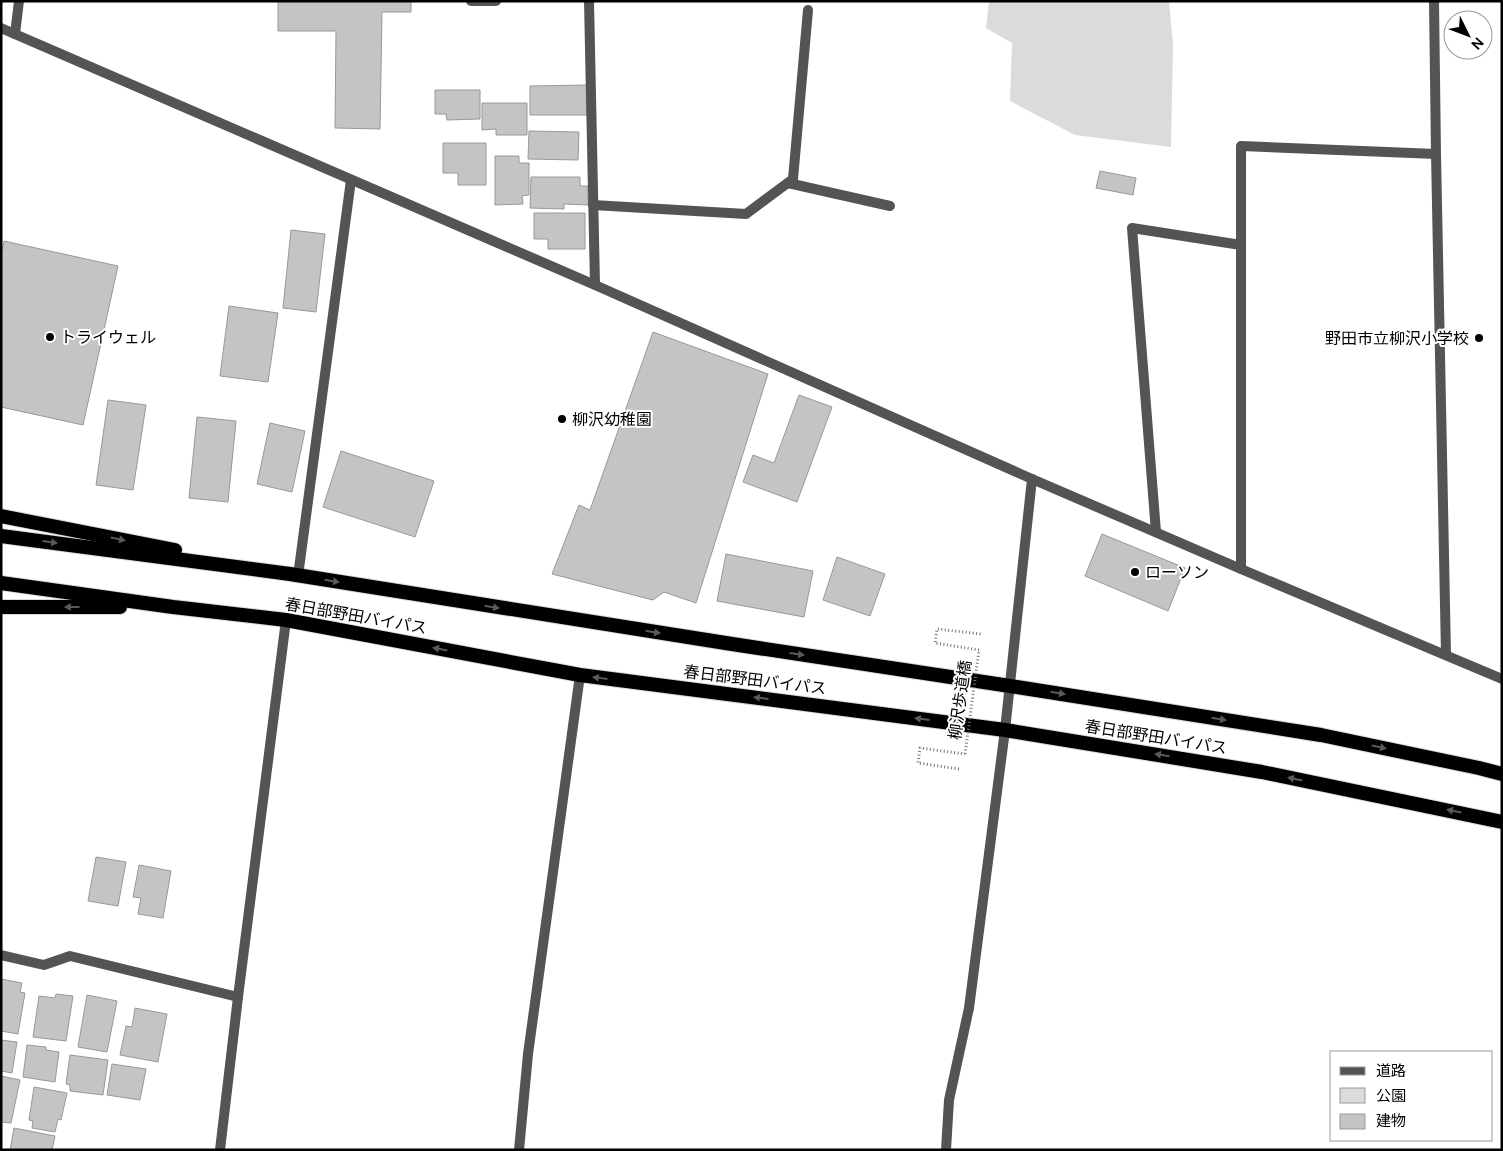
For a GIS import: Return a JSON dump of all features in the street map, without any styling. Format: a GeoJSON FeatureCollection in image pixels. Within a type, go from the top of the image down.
{"type":"FeatureCollection","features":[{"type":"Feature","properties":{"kind":"highway"},"geometry":{"type":"LineString","coordinates":[[1,516],[294,575]]}},
{"type":"Feature","properties":{"kind":"highway","name":"春日部野田バイパス"},"geometry":{"type":"LineString","coordinates":[[1,536],[294,575],[1321,735],[1502,774]]}},
{"type":"Feature","properties":{"kind":"highway","name":"春日部野田バイパス"},"geometry":{"type":"LineString","coordinates":[[1,583],[174,607],[286,620],[580,675],[1005,730],[1262,772],[1502,822]]}},
{"type":"Feature","properties":{"kind":"highway"},"geometry":{"type":"LineString","coordinates":[[1,607],[174,607]]}},
{"type":"Feature","properties":{"kind":"street"},"geometry":{"type":"LineString","coordinates":[[16,34],[19,1]]}},
{"type":"Feature","properties":{"kind":"street"},"geometry":{"type":"LineString","coordinates":[[471,1],[496,1]]}},
{"type":"Feature","properties":{"kind":"street"},"geometry":{"type":"LineString","coordinates":[[589,1],[595,285]]}},
{"type":"Feature","properties":{"kind":"street"},"geometry":{"type":"LineString","coordinates":[[1434,1],[1446,655]]}},
{"type":"Feature","properties":{"kind":"street"},"geometry":{"type":"LineString","coordinates":[[593,205],[746,214],[794,179],[808,10]]}},
{"type":"Feature","properties":{"kind":"street"},"geometry":{"type":"LineString","coordinates":[[1,28],[595,285],[1032,479],[1502,679]]}},
{"type":"Feature","properties":{"kind":"street"},"geometry":{"type":"LineString","coordinates":[[1242,569],[1241,146],[1436,154]]}},
{"type":"Feature","properties":{"kind":"street"},"geometry":{"type":"LineString","coordinates":[[294,575],[351,180]]}},
{"type":"Feature","properties":{"kind":"street"},"geometry":{"type":"LineString","coordinates":[[788,183],[890,206]]}},
{"type":"Feature","properties":{"kind":"street"},"geometry":{"type":"LineString","coordinates":[[1156,532],[1132,228],[1241,244]]}},
{"type":"Feature","properties":{"kind":"street"},"geometry":{"type":"LineString","coordinates":[[946,1150],[949,1100],[969,1008],[1005,730],[1032,479]]}},
{"type":"Feature","properties":{"kind":"street"},"geometry":{"type":"LineString","coordinates":[[220,1150],[286,620]]}},
{"type":"Feature","properties":{"kind":"street"},"geometry":{"type":"LineString","coordinates":[[519,1150],[528,1054],[580,675]]}},
{"type":"Feature","properties":{"kind":"street"},"geometry":{"type":"LineString","coordinates":[[1,955],[44,965],[70,956],[238,998]]}},
{"type":"Feature","properties":{"kind":"path","name":"柳沢歩道橋"},"geometry":{"type":"LineString","coordinates":[[959,769],[918,763],[920,748],[965,754],[979,650],[935,643],[937,629],[981,634]]}},
{"type":"Feature","properties":{"kind":"green space"},"geometry":{"type":"Polygon","coordinates":[[[989,1],[1169,1],[1173,44],[1171,147],[1075,135],[1010,101],[1012,43],[986,28],[989,1]]]}},
{"type":"Feature","properties":{"kind":"building"},"geometry":{"type":"Polygon","coordinates":[[[278,1],[411,1],[411,12],[382,12],[380,129],[335,128],[336,31],[278,31],[278,1]]]}},
{"type":"Feature","properties":{"kind":"building"},"geometry":{"type":"Polygon","coordinates":[[[587,85],[587,115],[530,115],[530,86],[587,85]]]}},
{"type":"Feature","properties":{"kind":"building"},"geometry":{"type":"Polygon","coordinates":[[[435,90],[480,90],[480,119],[447,120],[446,114],[435,114],[435,90]]]}},
{"type":"Feature","properties":{"kind":"building"},"geometry":{"type":"Polygon","coordinates":[[[482,103],[527,103],[527,135],[496,135],[496,129],[482,130],[482,103]]]}},
{"type":"Feature","properties":{"kind":"building"},"geometry":{"type":"Polygon","coordinates":[[[529,131],[579,132],[578,160],[528,159],[529,131]]]}},
{"type":"Feature","properties":{"kind":"building"},"geometry":{"type":"Polygon","coordinates":[[[443,143],[486,143],[486,185],[458,185],[458,173],[443,173],[443,143]]]}},
{"type":"Feature","properties":{"kind":"building"},"geometry":{"type":"Polygon","coordinates":[[[495,156],[519,156],[519,163],[529,163],[529,195],[522,196],[523,204],[495,205],[495,156]]]}},
{"type":"Feature","properties":{"kind":"building"},"geometry":{"type":"Polygon","coordinates":[[[1100,171],[1136,178],[1133,195],[1096,188],[1100,171]]]}},
{"type":"Feature","properties":{"kind":"building"},"geometry":{"type":"Polygon","coordinates":[[[531,177],[580,177],[580,186],[588,186],[588,205],[564,204],[564,209],[530,208],[531,177]]]}},
{"type":"Feature","properties":{"kind":"building"},"geometry":{"type":"Polygon","coordinates":[[[534,213],[585,213],[585,249],[548,249],[548,239],[534,239],[534,213]]]}},
{"type":"Feature","properties":{"kind":"building"},"geometry":{"type":"Polygon","coordinates":[[[291,230],[325,234],[316,312],[283,308],[291,230]]]}},
{"type":"Feature","properties":{"kind":"building"},"geometry":{"type":"Polygon","coordinates":[[[4,241],[118,266],[83,425],[1,407],[1,255],[4,241]]]}},
{"type":"Feature","properties":{"kind":"building"},"geometry":{"type":"Polygon","coordinates":[[[229,306],[278,313],[268,382],[220,376],[229,306]]]}},
{"type":"Feature","properties":{"kind":"building"},"geometry":{"type":"Polygon","coordinates":[[[653,332],[768,374],[696,603],[664,592],[653,600],[552,574],[579,505],[590,510],[653,332]]]}},
{"type":"Feature","properties":{"kind":"building"},"geometry":{"type":"Polygon","coordinates":[[[799,395],[832,407],[797,502],[743,482],[753,455],[774,463],[799,395]]]}},
{"type":"Feature","properties":{"kind":"building"},"geometry":{"type":"Polygon","coordinates":[[[108,400],[146,405],[133,490],[96,485],[108,400]]]}},
{"type":"Feature","properties":{"kind":"building"},"geometry":{"type":"Polygon","coordinates":[[[197,417],[236,421],[228,502],[189,498],[197,417]]]}},
{"type":"Feature","properties":{"kind":"building"},"geometry":{"type":"Polygon","coordinates":[[[270,423],[305,431],[292,492],[257,484],[270,423]]]}},
{"type":"Feature","properties":{"kind":"building"},"geometry":{"type":"Polygon","coordinates":[[[341,451],[434,481],[415,537],[323,507],[341,451]]]}},
{"type":"Feature","properties":{"kind":"building","name":"ローソン"},"geometry":{"type":"Polygon","coordinates":[[[1102,534],[1185,568],[1168,611],[1085,576],[1102,534]]]}},
{"type":"Feature","properties":{"kind":"building"},"geometry":{"type":"Polygon","coordinates":[[[726,554],[813,571],[804,617],[717,601],[726,554]]]}},
{"type":"Feature","properties":{"kind":"building"},"geometry":{"type":"Polygon","coordinates":[[[837,557],[885,574],[870,616],[823,600],[837,557]]]}},
{"type":"Feature","properties":{"kind":"building"},"geometry":{"type":"Polygon","coordinates":[[[96,857],[126,862],[118,906],[88,901],[96,857]]]}},
{"type":"Feature","properties":{"kind":"building"},"geometry":{"type":"Polygon","coordinates":[[[139,865],[171,871],[163,918],[138,914],[141,898],[133,897],[139,865]]]}},
{"type":"Feature","properties":{"kind":"building"},"geometry":{"type":"Polygon","coordinates":[[[1,979],[22,983],[20,992],[25,993],[18,1034],[1,1031],[1,979]]]}},
{"type":"Feature","properties":{"kind":"building"},"geometry":{"type":"Polygon","coordinates":[[[56,994],[73,996],[66,1041],[33,1037],[39,996],[55,998],[56,994]]]}},
{"type":"Feature","properties":{"kind":"building"},"geometry":{"type":"Polygon","coordinates":[[[87,995],[117,1001],[107,1052],[78,1047],[87,995]]]}},
{"type":"Feature","properties":{"kind":"building"},"geometry":{"type":"Polygon","coordinates":[[[135,1008],[167,1014],[158,1062],[120,1055],[126,1026],[132,1027],[135,1008]]]}},
{"type":"Feature","properties":{"kind":"building"},"geometry":{"type":"Polygon","coordinates":[[[1,1040],[17,1042],[12,1073],[1,1071],[1,1040]]]}},
{"type":"Feature","properties":{"kind":"building"},"geometry":{"type":"Polygon","coordinates":[[[27,1045],[46,1047],[46,1050],[59,1052],[55,1082],[23,1077],[27,1045]]]}},
{"type":"Feature","properties":{"kind":"building"},"geometry":{"type":"Polygon","coordinates":[[[70,1055],[108,1060],[103,1095],[70,1091],[70,1085],[66,1084],[70,1055]]]}},
{"type":"Feature","properties":{"kind":"building"},"geometry":{"type":"Polygon","coordinates":[[[112,1064],[146,1069],[140,1100],[107,1095],[112,1064]]]}},
{"type":"Feature","properties":{"kind":"building"},"geometry":{"type":"Polygon","coordinates":[[[1,1076],[20,1080],[11,1123],[1,1122],[1,1076]]]}},
{"type":"Feature","properties":{"kind":"building"},"geometry":{"type":"Polygon","coordinates":[[[34,1087],[67,1093],[61,1120],[58,1119],[55,1132],[32,1128],[33,1121],[29,1120],[34,1087]]]}},
{"type":"Feature","properties":{"kind":"building"},"geometry":{"type":"Polygon","coordinates":[[[14,1128],[55,1136],[52,1150],[10,1150],[14,1128]]]}},
{"type":"Feature","properties":{"kind":"place","name":"トライウェル"},"geometry":{"type":"Point","coordinates":[50,337]}},
{"type":"Feature","properties":{"kind":"place","name":"野田市立柳沢小学校"},"geometry":{"type":"Point","coordinates":[1479,338]}},
{"type":"Feature","properties":{"kind":"place","name":"柳沢幼稚園"},"geometry":{"type":"Point","coordinates":[562,419]}},
{"type":"Feature","properties":{"kind":"place","name":"ローソン"},"geometry":{"type":"Point","coordinates":[1135,572]}}]}
